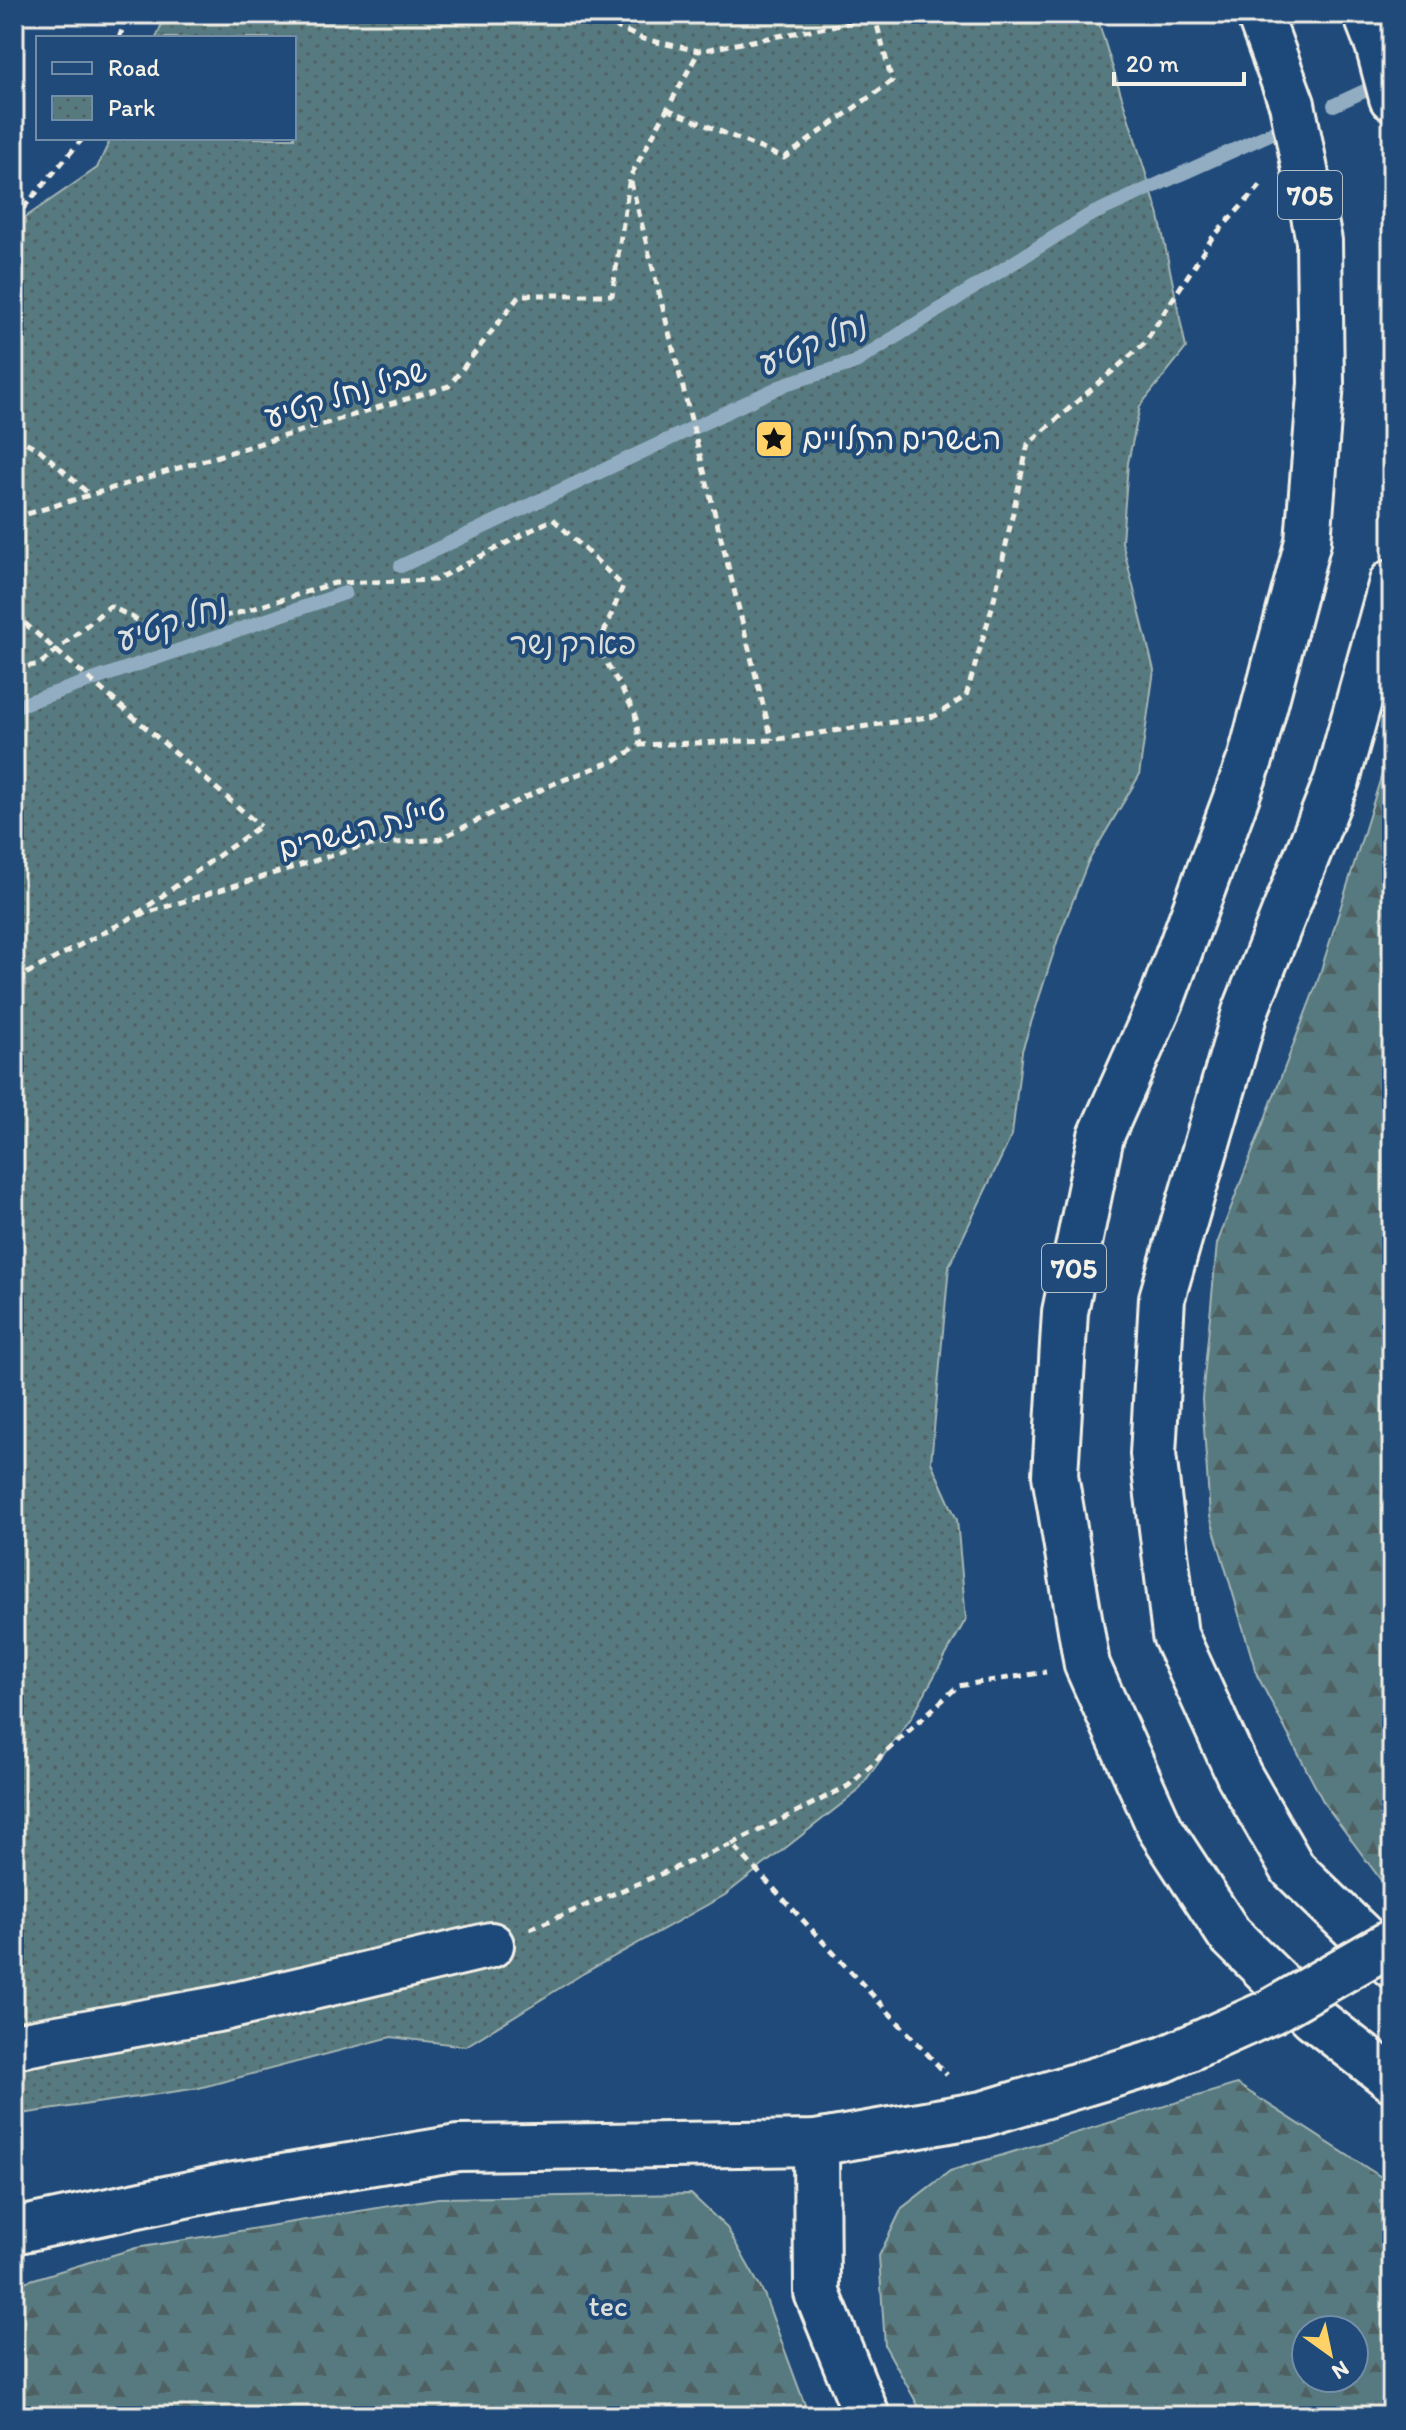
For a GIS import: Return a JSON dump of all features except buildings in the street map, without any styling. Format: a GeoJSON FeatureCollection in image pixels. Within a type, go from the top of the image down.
{"type":"FeatureCollection","features":[{"type":"Feature","properties":{"kind":"main road","name":"705"},"geometry":{"type":"LineString","coordinates":[[1259,14],[1292,104],[1319,241],[1321,383],[1308,541],[1251,757],[1162,999],[1101,1136],[1065,1312],[1055,1475],[1087,1665],[1161,1830],[1229,1934],[1313,2017],[1392,2079]]}},
{"type":"Feature","properties":{"kind":"main road"},"geometry":{"type":"LineString","coordinates":[[1366,14],[1392,98]]}},
{"type":"Feature","properties":{"kind":"main road"},"geometry":{"type":"LineString","coordinates":[[1392,582],[1337,780],[1245,1012],[1162,1298],[1153,1454],[1175,1635],[1239,1775],[1293,1869],[1392,1965]]}},
{"type":"Feature","properties":{"kind":"main road"},"geometry":{"type":"LineString","coordinates":[[14,2231],[223,2187],[458,2148],[816,2143],[983,2114],[1165,2059],[1272,2011],[1392,1942]]}},
{"type":"Feature","properties":{"kind":"main road"},"geometry":{"type":"LineString","coordinates":[[14,2046],[223,2008],[491,1945]]}},
{"type":"Feature","properties":{"kind":"main road"},"geometry":{"type":"LineString","coordinates":[[816,2143],[817,2293],[867,2416]]}},
{"type":"Feature","properties":{"kind":"path"},"geometry":{"type":"LineString","coordinates":[[120,36],[128,14]]}},
{"type":"Feature","properties":{"kind":"path"},"geometry":{"type":"LineString","coordinates":[[588,14],[643,39],[699,51],[853,22],[859,14]]}},
{"type":"Feature","properties":{"kind":"path"},"geometry":{"type":"LineString","coordinates":[[667,109],[784,158],[892,81],[874,14]]}},
{"type":"Feature","properties":{"kind":"path","name":"שביל נחל קטיע"},"geometry":{"type":"LineString","coordinates":[[14,518],[449,386],[520,295],[612,295],[630,177],[699,51]]}},
{"type":"Feature","properties":{"kind":"path"},"geometry":{"type":"LineString","coordinates":[[14,219],[81,140]]}},
{"type":"Feature","properties":{"kind":"path"},"geometry":{"type":"LineString","coordinates":[[630,177],[772,740]]}},
{"type":"Feature","properties":{"kind":"path","name":"טיילת הגשרים"},"geometry":{"type":"LineString","coordinates":[[14,980],[133,917],[362,846],[439,839],[553,784],[618,759],[640,745],[772,740],[935,716],[966,696],[993,604],[1028,444],[1144,344],[1212,238],[1265,181]]}},
{"type":"Feature","properties":{"kind":"path"},"geometry":{"type":"LineString","coordinates":[[14,436],[40,450],[90,495]]}},
{"type":"Feature","properties":{"kind":"path"},"geometry":{"type":"LineString","coordinates":[[14,669],[40,664],[110,606],[159,631],[242,612],[335,583],[435,580],[553,519],[623,586],[598,647],[635,713],[640,745]]}},
{"type":"Feature","properties":{"kind":"path"},"geometry":{"type":"LineString","coordinates":[[14,614],[260,826],[133,917]]}},
{"type":"Feature","properties":{"kind":"path"},"geometry":{"type":"LineString","coordinates":[[491,1945],[732,1844],[848,1786],[958,1686],[1087,1665]]}},
{"type":"Feature","properties":{"kind":"path"},"geometry":{"type":"LineString","coordinates":[[732,1844],[983,2114]]}},
{"type":"Feature","properties":{"kind":"green space","name":"פארק נשר"},"geometry":{"type":"Polygon","coordinates":[[[166,14],[1096,14],[1159,216],[1186,348],[1140,406],[1128,463],[1122,542],[1154,670],[1139,776],[1088,862],[1058,939],[1022,1051],[1012,1135],[949,1266],[931,1462],[957,1520],[966,1619],[911,1718],[857,1792],[725,1895],[584,1973],[466,2046],[391,2037],[199,2088],[14,2115],[14,225],[97,168],[110,140],[296,140],[296,36],[157,36],[166,14]]]}},
{"type":"Feature","properties":{"kind":"green space"},"geometry":{"type":"Polygon","coordinates":[[[1392,742],[1392,1895],[1324,1803],[1257,1675],[1210,1516],[1202,1399],[1217,1244],[1317,983],[1392,742]]]}},
{"type":"Feature","properties":{"kind":"green space"},"geometry":{"type":"Polygon","coordinates":[[[1237,2084],[1392,2184],[1392,2416],[924,2416],[885,2346],[879,2256],[902,2208],[950,2171],[1237,2084]]]}},
{"type":"Feature","properties":{"kind":"green space","name":"tec"},"geometry":{"type":"Polygon","coordinates":[[[691,2194],[727,2228],[764,2294],[809,2416],[14,2416],[14,2285],[136,2248],[438,2198],[691,2194]]]}},
{"type":"Feature","properties":{"kind":"waterway","name":"נחל קטיע"},"geometry":{"type":"LineString","coordinates":[[1334,105],[1384,82]]}},
{"type":"Feature","properties":{"kind":"waterway","name":"נחל קטיע"},"geometry":{"type":"LineString","coordinates":[[401,566],[788,383],[854,363],[1088,216],[1274,132]]}},
{"type":"Feature","properties":{"kind":"waterway","name":"נחל קטיע"},"geometry":{"type":"LineString","coordinates":[[14,707],[345,593]]}},
{"type":"Feature","properties":{"kind":"place","name":"הגשרים התלויים"},"geometry":{"type":"Point","coordinates":[774,439]}}]}
